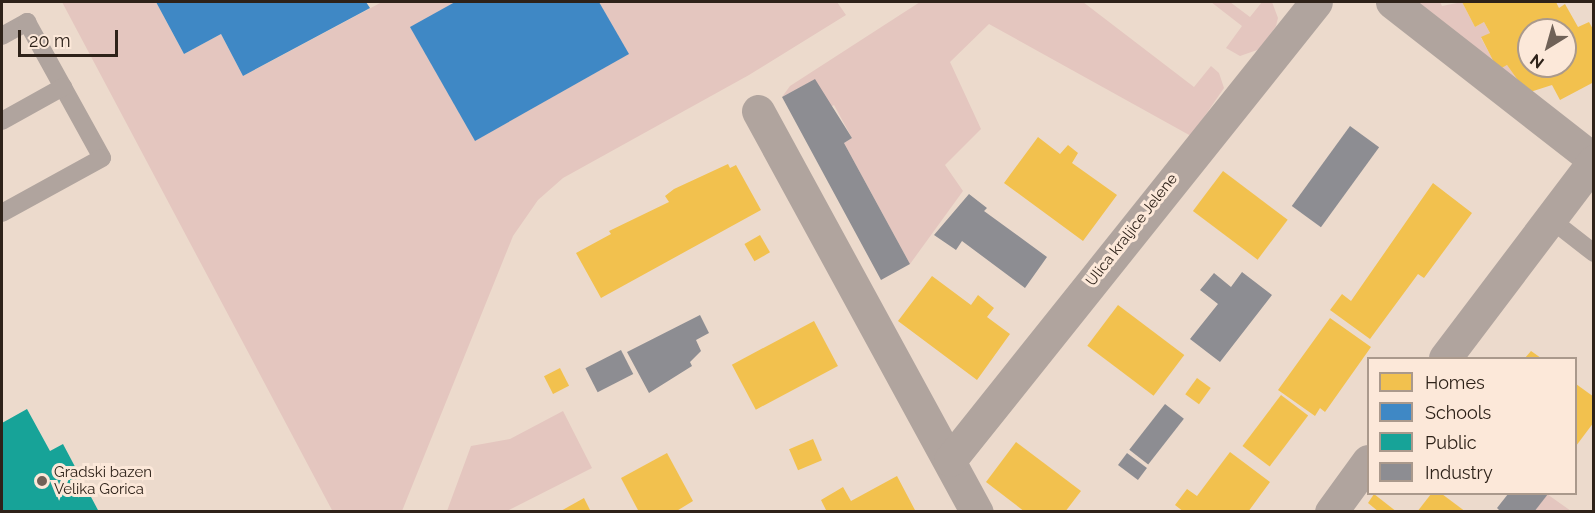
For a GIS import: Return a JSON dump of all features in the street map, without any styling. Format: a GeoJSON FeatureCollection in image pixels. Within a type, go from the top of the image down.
{"type":"FeatureCollection","features":[{"type":"Feature","properties":{"kind":"street","name":"Ulica kraljice Jelene"},"geometry":{"type":"LineString","coordinates":[[950,460],[1316,2]]}},
{"type":"Feature","properties":{"kind":"street"},"geometry":{"type":"LineString","coordinates":[[1392,2],[1593,160],[1446,357]]}},
{"type":"Feature","properties":{"kind":"street"},"geometry":{"type":"LineString","coordinates":[[758,111],[977,512]]}},
{"type":"Feature","properties":{"kind":"street"},"geometry":{"type":"LineString","coordinates":[[1331,512],[1367,462]]}},
{"type":"Feature","properties":{"kind":"lane"},"geometry":{"type":"LineString","coordinates":[[2,36],[27,22],[102,158],[2,213]]}},
{"type":"Feature","properties":{"kind":"lane"},"geometry":{"type":"LineString","coordinates":[[2,121],[63,87]]}},
{"type":"Feature","properties":{"kind":"lane"},"geometry":{"type":"LineString","coordinates":[[1549,218],[1593,253]]}},
{"type":"Feature","properties":{"kind":"shaded area"},"geometry":{"type":"Polygon","coordinates":[[[62,2],[156,2],[184,54],[221,34],[243,76],[382,2],[837,2],[846,15],[749,75],[563,178],[538,200],[513,236],[402,511],[333,512],[62,2]]]}},
{"type":"Feature","properties":{"kind":"shaded area"},"geometry":{"type":"Polygon","coordinates":[[[920,2],[1083,2],[1194,87],[1211,66],[1219,73],[1224,88],[1191,136],[989,24],[950,62],[981,129],[945,165],[963,191],[910,264],[844,143],[852,138],[834,105],[830,107],[814,80],[782,97],[790,86],[920,2]]]}},
{"type":"Feature","properties":{"kind":"shaded area"},"geometry":{"type":"Polygon","coordinates":[[[1211,2],[1230,2],[1250,17],[1262,2],[1272,2],[1278,18],[1276,26],[1260,49],[1240,56],[1226,48],[1242,26],[1211,2]]]}},
{"type":"Feature","properties":{"kind":"shaded area"},"geometry":{"type":"Polygon","coordinates":[[[1417,2],[1440,2],[1442,6],[1462,2],[1475,27],[1484,22],[1490,33],[1481,38],[1498,69],[1507,65],[1527,93],[1410,5],[1417,2]]]}},
{"type":"Feature","properties":{"kind":"shaded area"},"geometry":{"type":"Polygon","coordinates":[[[563,411],[592,468],[507,511],[447,511],[471,446],[510,439],[563,411]]]}},
{"type":"Feature","properties":{"kind":"shaded area"},"geometry":{"type":"Polygon","coordinates":[[[1546,495],[1571,511],[1534,512],[1546,495]]]}},
{"type":"Feature","properties":{"kind":"building: Homes"},"geometry":{"type":"Polygon","coordinates":[[[1462,2],[1556,2],[1559,8],[1565,4],[1573,18],[1517,18],[1517,78],[1577,78],[1577,25],[1578,27],[1589,22],[1594,31],[1594,82],[1560,100],[1552,85],[1527,93],[1507,65],[1498,70],[1481,37],[1490,33],[1484,22],[1475,27],[1462,2]]]}},
{"type":"Feature","properties":{"kind":"building: Homes"},"geometry":{"type":"Polygon","coordinates":[[[1038,137],[1060,154],[1068,145],[1078,153],[1072,163],[1117,195],[1083,241],[1004,183],[1038,137]]]}},
{"type":"Feature","properties":{"kind":"building: Homes"},"geometry":{"type":"Polygon","coordinates":[[[728,164],[730,168],[736,165],[761,210],[601,298],[576,253],[611,234],[609,231],[669,202],[665,196],[674,189],[728,164]]]}},
{"type":"Feature","properties":{"kind":"building: Homes"},"geometry":{"type":"Polygon","coordinates":[[[1223,171],[1288,220],[1258,260],[1193,211],[1223,171]]]}},
{"type":"Feature","properties":{"kind":"building: Homes"},"geometry":{"type":"Polygon","coordinates":[[[1433,183],[1472,213],[1424,278],[1418,274],[1370,339],[1330,310],[1342,294],[1351,301],[1433,183]]]}},
{"type":"Feature","properties":{"kind":"building: Homes"},"geometry":{"type":"Polygon","coordinates":[[[760,235],[770,252],[754,261],[744,244],[760,235]]]}},
{"type":"Feature","properties":{"kind":"building: Homes"},"geometry":{"type":"Polygon","coordinates":[[[932,276],[971,305],[978,295],[994,308],[987,317],[1010,334],[977,380],[898,321],[932,276]]]}},
{"type":"Feature","properties":{"kind":"building: Homes"},"geometry":{"type":"Polygon","coordinates":[[[1118,305],[1184,355],[1154,396],[1087,346],[1118,305]]]}},
{"type":"Feature","properties":{"kind":"building: Homes"},"geometry":{"type":"Polygon","coordinates":[[[1330,318],[1371,347],[1325,412],[1320,408],[1315,416],[1278,390],[1330,318]]]}},
{"type":"Feature","properties":{"kind":"building: Homes"},"geometry":{"type":"Polygon","coordinates":[[[814,321],[838,366],[756,410],[732,365],[814,321]]]}},
{"type":"Feature","properties":{"kind":"building: Homes"},"geometry":{"type":"Polygon","coordinates":[[[1531,351],[1540,357],[1526,357],[1531,351]]]}},
{"type":"Feature","properties":{"kind":"building: Homes"},"geometry":{"type":"Polygon","coordinates":[[[560,368],[569,386],[553,394],[544,376],[560,368]]]}},
{"type":"Feature","properties":{"kind":"building: Homes"},"geometry":{"type":"Polygon","coordinates":[[[1197,378],[1211,388],[1199,404],[1185,394],[1197,378]]]}},
{"type":"Feature","properties":{"kind":"building: Homes"},"geometry":{"type":"Polygon","coordinates":[[[1577,385],[1594,397],[1594,422],[1577,445],[1577,385]]]}},
{"type":"Feature","properties":{"kind":"building: Homes"},"geometry":{"type":"Polygon","coordinates":[[[1281,395],[1308,415],[1270,467],[1242,446],[1281,395]]]}},
{"type":"Feature","properties":{"kind":"building: Homes"},"geometry":{"type":"Polygon","coordinates":[[[813,439],[822,460],[798,470],[789,449],[813,439]]]}},
{"type":"Feature","properties":{"kind":"building: Homes"},"geometry":{"type":"Polygon","coordinates":[[[1016,442],[1081,491],[1065,512],[1025,512],[986,482],[1016,442]]]}},
{"type":"Feature","properties":{"kind":"building: Homes"},"geometry":{"type":"Polygon","coordinates":[[[1230,452],[1270,482],[1248,512],[1184,512],[1175,505],[1187,489],[1197,496],[1230,452]]]}},
{"type":"Feature","properties":{"kind":"building: Homes"},"geometry":{"type":"Polygon","coordinates":[[[667,453],[693,501],[675,512],[639,512],[621,478],[667,453]]]}},
{"type":"Feature","properties":{"kind":"building: Homes"},"geometry":{"type":"Polygon","coordinates":[[[897,476],[916,512],[827,512],[821,500],[843,487],[851,501],[897,476]]]}},
{"type":"Feature","properties":{"kind":"building: Homes"},"geometry":{"type":"Polygon","coordinates":[[[1375,495],[1397,512],[1379,512],[1368,503],[1375,495]]]}},
{"type":"Feature","properties":{"kind":"building: Homes"},"geometry":{"type":"Polygon","coordinates":[[[1430,495],[1443,495],[1466,512],[1417,512],[1430,495]]]}},
{"type":"Feature","properties":{"kind":"building: Homes"},"geometry":{"type":"Polygon","coordinates":[[[584,498],[591,512],[559,512],[584,498]]]}},
{"type":"Feature","properties":{"kind":"building: Schools"},"geometry":{"type":"Polygon","coordinates":[[[156,2],[366,2],[370,8],[243,76],[221,34],[184,54],[156,2]]]}},
{"type":"Feature","properties":{"kind":"building: Schools"},"geometry":{"type":"Polygon","coordinates":[[[455,2],[599,2],[629,54],[475,141],[410,27],[455,2]]]}},
{"type":"Feature","properties":{"kind":"building: Public","name":"Gradski bazen Velika Gorica"},"geometry":{"type":"Polygon","coordinates":[[[27,409],[50,451],[63,444],[99,512],[2,512],[2,423],[27,409]]]}},
{"type":"Feature","properties":{"kind":"building: Industry"},"geometry":{"type":"Polygon","coordinates":[[[815,79],[852,138],[844,143],[910,264],[881,280],[782,97],[815,79]]]}},
{"type":"Feature","properties":{"kind":"building: Industry"},"geometry":{"type":"Polygon","coordinates":[[[1350,126],[1379,147],[1321,227],[1292,206],[1350,126]]]}},
{"type":"Feature","properties":{"kind":"building: Industry"},"geometry":{"type":"Polygon","coordinates":[[[969,194],[987,208],[984,211],[1047,257],[1025,288],[962,241],[956,250],[934,235],[969,194]]]}},
{"type":"Feature","properties":{"kind":"building: Industry"},"geometry":{"type":"Polygon","coordinates":[[[1242,272],[1272,295],[1220,362],[1190,339],[1218,304],[1200,290],[1214,273],[1231,287],[1242,272]]]}},
{"type":"Feature","properties":{"kind":"building: Industry"},"geometry":{"type":"Polygon","coordinates":[[[700,315],[709,333],[696,340],[701,351],[690,362],[692,366],[649,393],[627,352],[700,315]]]}},
{"type":"Feature","properties":{"kind":"building: Industry"},"geometry":{"type":"Polygon","coordinates":[[[621,350],[633,374],[598,392],[585,368],[621,350]]]}},
{"type":"Feature","properties":{"kind":"building: Industry"},"geometry":{"type":"Polygon","coordinates":[[[1165,404],[1184,419],[1148,464],[1129,450],[1165,404]]]}},
{"type":"Feature","properties":{"kind":"building: Industry"},"geometry":{"type":"Polygon","coordinates":[[[1127,453],[1147,468],[1138,480],[1118,465],[1127,453]]]}},
{"type":"Feature","properties":{"kind":"building: Industry"},"geometry":{"type":"Polygon","coordinates":[[[1507,495],[1547,495],[1534,512],[1501,512],[1497,508],[1507,495]]]}},
{"type":"Feature","properties":{"kind":"place","name":"Gradski bazen Velika Gorica"},"geometry":{"type":"Point","coordinates":[42,481]}}]}
